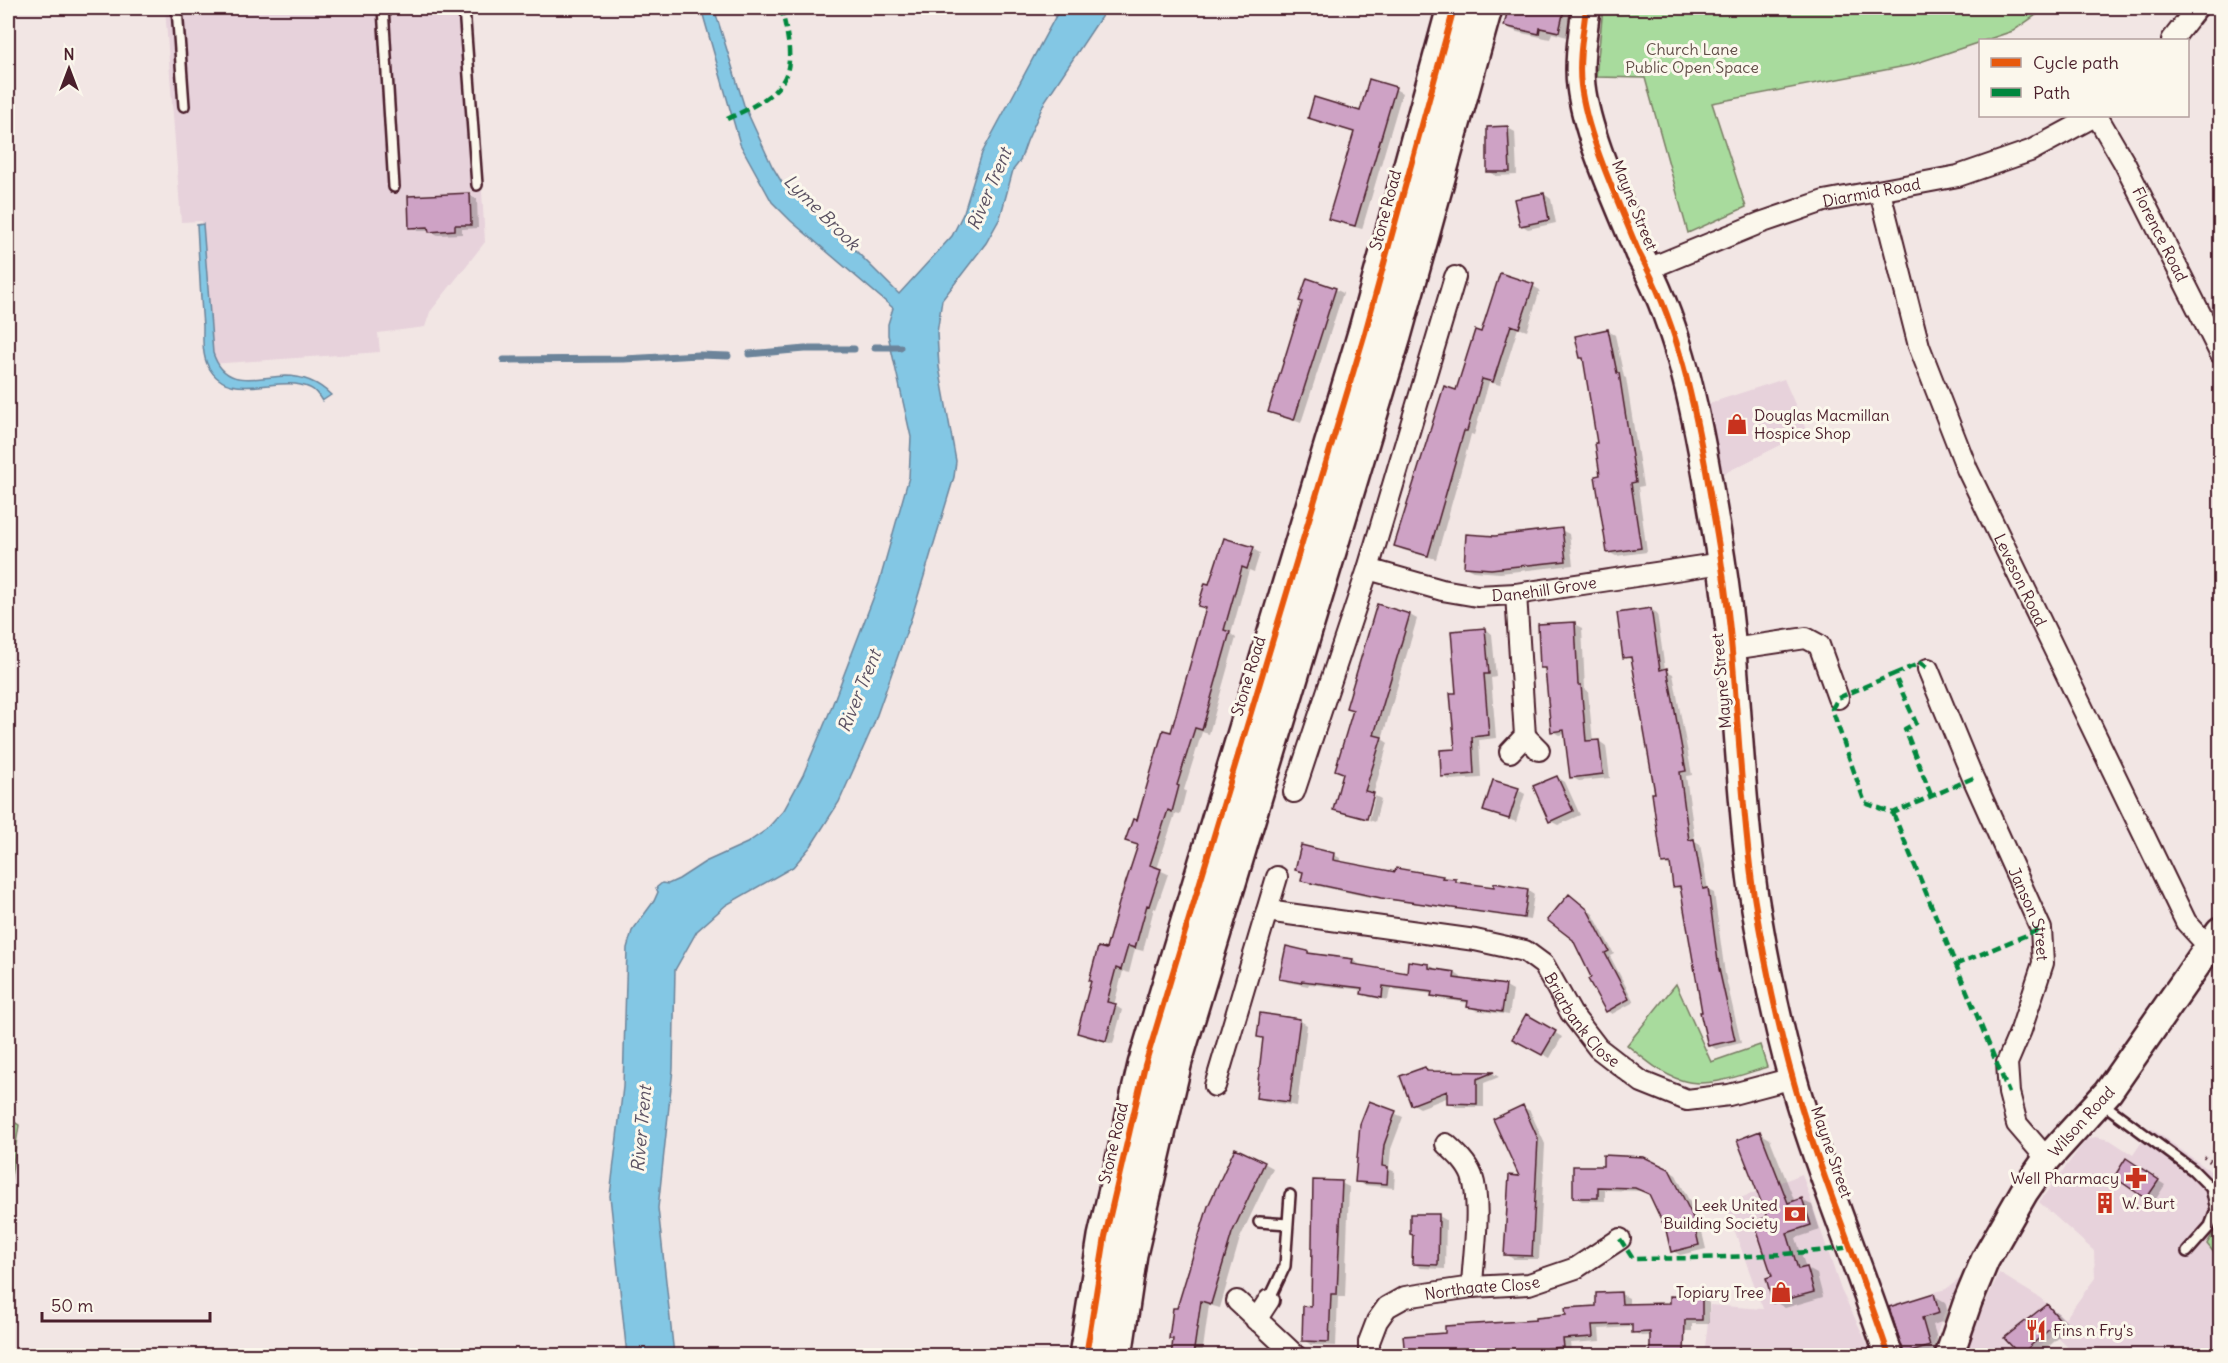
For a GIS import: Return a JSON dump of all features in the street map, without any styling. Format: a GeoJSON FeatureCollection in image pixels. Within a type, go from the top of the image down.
{"type":"FeatureCollection","features":[{"type":"Feature","properties":{"kind":"highway","name":"Stone Road"},"geometry":{"type":"LineString","coordinates":[[1086,1356],[1105,1237],[1145,1065],[1365,333],[1454,8]]}},
{"type":"Feature","properties":{"kind":"highway"},"geometry":{"type":"LineString","coordinates":[[1114,1356],[1130,1254],[1175,1061],[1391,347],[1485,8]]}},
{"type":"Feature","properties":{"kind":"street","name":"Mayne Street"},"geometry":{"type":"LineString","coordinates":[[1586,8],[1580,72],[1585,105],[1596,144],[1648,268],[1678,348],[1698,429],[1722,562],[1753,891],[1774,1001],[1805,1119],[1889,1356]]}},
{"type":"Feature","properties":{"kind":"street"},"geometry":{"type":"LineString","coordinates":[[2173,39],[2198,8]]}},
{"type":"Feature","properties":{"kind":"street","name":"Diarmid Road"},"geometry":{"type":"LineString","coordinates":[[1648,268],[1760,223],[1824,201],[1958,176],[2030,151],[2094,117]]}},
{"type":"Feature","properties":{"kind":"street","name":"Florence Road"},"geometry":{"type":"LineString","coordinates":[[2097,117],[2126,164],[2220,353]]}},
{"type":"Feature","properties":{"kind":"street","name":"Leveson Road"},"geometry":{"type":"LineString","coordinates":[[1880,192],[1919,346],[1967,468],[2186,922],[2215,939]]}},
{"type":"Feature","properties":{"kind":"street"},"geometry":{"type":"LineString","coordinates":[[1302,787],[1368,569],[1458,287]]}},
{"type":"Feature","properties":{"kind":"street","name":"Danehill Grove"},"geometry":{"type":"LineString","coordinates":[[1368,569],[1477,596],[1516,594],[1722,562]]}},
{"type":"Feature","properties":{"kind":"street"},"geometry":{"type":"LineString","coordinates":[[1516,594],[1525,736],[1539,750]]}},
{"type":"Feature","properties":{"kind":"street"},"geometry":{"type":"LineString","coordinates":[[1732,649],[1806,638],[1819,645],[1838,698]]}},
{"type":"Feature","properties":{"kind":"street","name":"Janson Street"},"geometry":{"type":"LineString","coordinates":[[1928,669],[1973,778],[2041,929],[2043,963],[2021,1030],[2007,1063],[2009,1093],[2017,1124],[2047,1160]]}},
{"type":"Feature","properties":{"kind":"street"},"geometry":{"type":"LineString","coordinates":[[1510,752],[1525,736]]}},
{"type":"Feature","properties":{"kind":"street"},"geometry":{"type":"LineString","coordinates":[[1215,1086],[1277,877]]}},
{"type":"Feature","properties":{"kind":"street","name":"Briarbank Close"},"geometry":{"type":"LineString","coordinates":[[1267,911],[1475,940],[1525,951],[1544,965],[1571,1013],[1598,1048],[1642,1082],[1688,1100],[1729,1095],[1793,1078]]}},
{"type":"Feature","properties":{"kind":"street","name":"Wilson Road"},"geometry":{"type":"LineString","coordinates":[[1949,1356],[1985,1260],[2024,1192],[2047,1160],[2100,1102],[2215,939]]}},
{"type":"Feature","properties":{"kind":"street"},"geometry":{"type":"LineString","coordinates":[[1446,1144],[1463,1161],[1472,1175],[1477,1198],[1472,1287]]}},
{"type":"Feature","properties":{"kind":"street","name":"Northgate Close"},"geometry":{"type":"LineString","coordinates":[[1369,1356],[1370,1341],[1377,1321],[1387,1307],[1405,1297],[1472,1287],[1529,1284],[1575,1268],[1620,1239]]}},
{"type":"Feature","properties":{"kind":"street"},"geometry":{"type":"LineString","coordinates":[[1256,1320],[1269,1300]]}},
{"type":"Feature","properties":{"kind":"street"},"geometry":{"type":"LineString","coordinates":[[1237,1301],[1296,1356]]}},
{"type":"Feature","properties":{"kind":"lane"},"geometry":{"type":"LineString","coordinates":[[177,8],[184,106]]}},
{"type":"Feature","properties":{"kind":"lane"},"geometry":{"type":"LineString","coordinates":[[383,8],[394,187]]}},
{"type":"Feature","properties":{"kind":"lane"},"geometry":{"type":"LineString","coordinates":[[464,8],[477,185]]}},
{"type":"Feature","properties":{"kind":"lane"},"geometry":{"type":"LineString","coordinates":[[2100,1102],[2193,1170],[2211,1188],[2216,1210],[2210,1226],[2187,1252]]}},
{"type":"Feature","properties":{"kind":"lane"},"geometry":{"type":"LineString","coordinates":[[1269,1300],[1285,1266],[1290,1195]]}},
{"type":"Feature","properties":{"kind":"lane"},"geometry":{"type":"LineString","coordinates":[[1259,1222],[1288,1224]]}},
{"type":"Feature","properties":{"kind":"shaded area"},"geometry":{"type":"Polygon","coordinates":[[[165,8],[471,8],[485,242],[430,312],[425,327],[378,333],[380,352],[211,364],[202,221],[181,222],[165,8]]]}},
{"type":"Feature","properties":{"kind":"shaded area"},"geometry":{"type":"Polygon","coordinates":[[[1784,379],[1807,432],[1723,474],[1707,404],[1784,379]]]}},
{"type":"Feature","properties":{"kind":"shaded area"},"geometry":{"type":"Polygon","coordinates":[[[2151,1128],[2218,1179],[2220,1221],[2207,1244],[2219,1259],[2216,1269],[2220,1272],[2220,1355],[2076,1355],[2054,1334],[2030,1355],[1961,1356],[1999,1273],[2040,1298],[2065,1319],[2095,1278],[2094,1251],[2039,1202],[2086,1140],[2095,1137],[2110,1140],[2133,1155],[2151,1128]]]}},
{"type":"Feature","properties":{"kind":"shaded area"},"geometry":{"type":"Polygon","coordinates":[[[1802,1174],[1841,1290],[1873,1355],[1704,1356],[1710,1305],[1763,1309],[1725,1204],[1802,1174]]]}},
{"type":"Feature","properties":{"kind":"shaded area"},"geometry":{"type":"Polygon","coordinates":[[[1961,1278],[1943,1316],[1932,1349],[1923,1355],[1902,1355],[1882,1307],[1946,1289],[1961,1278]]]}},
{"type":"Feature","properties":{"kind":"green space","name":"Church Lane Public Open Space"},"geometry":{"type":"Polygon","coordinates":[[[1603,8],[2046,8],[2013,31],[1989,39],[1979,39],[1979,42],[1911,65],[1712,103],[1746,207],[1688,233],[1645,78],[1596,77],[1603,8]]]}},
{"type":"Feature","properties":{"kind":"green space"},"geometry":{"type":"Polygon","coordinates":[[[1676,984],[1711,1062],[1760,1045],[1767,1067],[1724,1080],[1691,1082],[1666,1074],[1627,1045],[1676,984]]]}},
{"type":"Feature","properties":{"kind":"green space"},"geometry":{"type":"Polygon","coordinates":[[[8,1118],[19,1125],[8,1196],[8,1118]]]}},
{"type":"Feature","properties":{"kind":"green space"},"geometry":{"type":"Polygon","coordinates":[[[2220,1221],[2220,1272],[2216,1269],[2219,1259],[2207,1244],[2220,1221]]]}},
{"type":"Feature","properties":{"kind":"water","name":"River Trent"},"geometry":{"type":"Polygon","coordinates":[[[701,8],[714,8],[744,105],[772,166],[784,186],[849,244],[899,294],[952,236],[964,212],[982,153],[1058,12],[1062,8],[1107,8],[1045,101],[1020,161],[1013,170],[1000,218],[986,243],[942,300],[937,333],[939,367],[956,461],[954,477],[912,616],[873,726],[839,802],[811,846],[793,867],[726,905],[697,931],[675,970],[673,1069],[658,1208],[674,1355],[627,1355],[610,1196],[623,1087],[627,948],[632,931],[654,901],[658,892],[656,888],[662,883],[668,884],[679,879],[705,862],[747,843],[766,830],[784,810],[803,775],[830,711],[879,583],[909,477],[911,437],[888,335],[888,324],[893,308],[772,202],[740,144],[701,8]]]}},
{"type":"Feature","properties":{"kind":"water"},"geometry":{"type":"Polygon","coordinates":[[[203,224],[213,353],[218,365],[233,377],[243,379],[298,377],[315,383],[331,395],[322,401],[312,389],[297,384],[241,387],[228,384],[217,378],[208,366],[203,346],[197,225],[203,224]]]}},
{"type":"Feature","properties":{"kind":"building"},"geometry":{"type":"Polygon","coordinates":[[[1508,8],[1564,10],[1559,32],[1540,28],[1539,34],[1504,26],[1508,8]]]}},
{"type":"Feature","properties":{"kind":"building"},"geometry":{"type":"Polygon","coordinates":[[[1369,79],[1396,87],[1355,226],[1328,219],[1354,132],[1308,118],[1314,97],[1360,111],[1369,79]]]}},
{"type":"Feature","properties":{"kind":"building"},"geometry":{"type":"Polygon","coordinates":[[[1508,126],[1510,172],[1487,172],[1487,127],[1508,126]]]}},
{"type":"Feature","properties":{"kind":"building"},"geometry":{"type":"Polygon","coordinates":[[[470,193],[471,225],[455,225],[455,230],[429,232],[428,227],[409,228],[408,196],[470,193]]]}},
{"type":"Feature","properties":{"kind":"building"},"geometry":{"type":"Polygon","coordinates":[[[1544,193],[1549,220],[1520,226],[1514,199],[1544,193]]]}},
{"type":"Feature","properties":{"kind":"building"},"geometry":{"type":"Polygon","coordinates":[[[1500,273],[1534,284],[1519,328],[1511,325],[1493,382],[1482,379],[1467,431],[1464,431],[1428,556],[1394,546],[1444,386],[1456,390],[1475,330],[1481,332],[1500,273]]]}},
{"type":"Feature","properties":{"kind":"building"},"geometry":{"type":"Polygon","coordinates":[[[1307,278],[1336,288],[1294,420],[1268,412],[1302,302],[1299,301],[1307,278]]]}},
{"type":"Feature","properties":{"kind":"building"},"geometry":{"type":"Polygon","coordinates":[[[1608,329],[1617,373],[1619,373],[1636,482],[1631,483],[1641,548],[1607,553],[1595,476],[1600,475],[1595,443],[1597,443],[1583,358],[1580,358],[1575,336],[1608,329]]]}},
{"type":"Feature","properties":{"kind":"building"},"geometry":{"type":"Polygon","coordinates":[[[1562,528],[1566,561],[1491,569],[1464,567],[1466,534],[1495,536],[1562,528]]]}},
{"type":"Feature","properties":{"kind":"building"},"geometry":{"type":"Polygon","coordinates":[[[1224,538],[1254,547],[1247,569],[1242,567],[1224,630],[1230,632],[1202,730],[1195,728],[1177,785],[1179,786],[1172,812],[1168,810],[1150,865],[1161,869],[1149,906],[1147,905],[1135,948],[1128,946],[1121,970],[1116,968],[1107,1002],[1116,1004],[1106,1041],[1077,1033],[1091,981],[1089,981],[1098,947],[1106,949],[1138,845],[1125,841],[1133,819],[1137,820],[1163,730],[1171,732],[1206,608],[1198,606],[1205,583],[1209,584],[1224,538]]]}},
{"type":"Feature","properties":{"kind":"building"},"geometry":{"type":"Polygon","coordinates":[[[1377,604],[1410,614],[1374,735],[1382,737],[1365,791],[1374,793],[1367,819],[1333,810],[1343,773],[1335,770],[1353,710],[1346,708],[1377,604]]]}},
{"type":"Feature","properties":{"kind":"building"},"geometry":{"type":"Polygon","coordinates":[[[1651,608],[1660,670],[1667,668],[1686,771],[1680,772],[1689,840],[1694,839],[1703,889],[1708,888],[1719,969],[1735,1040],[1708,1046],[1700,1012],[1702,1012],[1680,886],[1673,887],[1670,863],[1662,864],[1652,793],[1655,793],[1631,657],[1623,658],[1617,613],[1651,608]]]}},
{"type":"Feature","properties":{"kind":"building"},"geometry":{"type":"Polygon","coordinates":[[[1575,622],[1578,685],[1581,685],[1586,741],[1599,740],[1603,774],[1570,778],[1564,730],[1551,732],[1545,668],[1540,668],[1538,624],[1575,622]]]}},
{"type":"Feature","properties":{"kind":"building"},"geometry":{"type":"Polygon","coordinates":[[[1485,628],[1489,674],[1484,674],[1489,735],[1472,737],[1474,774],[1441,777],[1440,750],[1455,749],[1450,693],[1456,693],[1451,631],[1485,628]]]}},
{"type":"Feature","properties":{"kind":"building"},"geometry":{"type":"Polygon","coordinates":[[[1557,776],[1573,811],[1549,822],[1533,786],[1557,776]]]}},
{"type":"Feature","properties":{"kind":"building"},"geometry":{"type":"Polygon","coordinates":[[[1493,780],[1519,788],[1509,819],[1483,811],[1493,780]]]}},
{"type":"Feature","properties":{"kind":"building"},"geometry":{"type":"Polygon","coordinates":[[[1301,845],[1334,853],[1333,860],[1395,872],[1396,868],[1443,876],[1442,878],[1456,879],[1456,882],[1494,887],[1494,883],[1528,889],[1524,918],[1381,898],[1301,881],[1303,872],[1295,870],[1301,845]]]}},
{"type":"Feature","properties":{"kind":"building"},"geometry":{"type":"Polygon","coordinates":[[[1569,894],[1587,909],[1609,951],[1605,953],[1629,999],[1606,1012],[1588,979],[1591,977],[1573,940],[1547,920],[1569,894]]]}},
{"type":"Feature","properties":{"kind":"building"},"geometry":{"type":"Polygon","coordinates":[[[1286,946],[1308,951],[1308,953],[1353,959],[1352,964],[1407,973],[1408,961],[1429,964],[1429,968],[1455,972],[1454,978],[1506,985],[1502,1012],[1467,1007],[1468,1001],[1431,996],[1432,992],[1383,986],[1382,998],[1361,994],[1362,988],[1279,979],[1286,946]]]}},
{"type":"Feature","properties":{"kind":"building"},"geometry":{"type":"Polygon","coordinates":[[[1260,1013],[1300,1019],[1289,1102],[1256,1098],[1263,1038],[1257,1037],[1260,1013]]]}},
{"type":"Feature","properties":{"kind":"building"},"geometry":{"type":"Polygon","coordinates":[[[1526,1014],[1556,1031],[1542,1055],[1512,1039],[1526,1014]]]}},
{"type":"Feature","properties":{"kind":"building"},"geometry":{"type":"Polygon","coordinates":[[[1425,1067],[1427,1071],[1494,1072],[1477,1079],[1477,1104],[1447,1103],[1447,1091],[1411,1105],[1400,1076],[1425,1067]]]}},
{"type":"Feature","properties":{"kind":"building"},"geometry":{"type":"Polygon","coordinates":[[[1369,1101],[1396,1111],[1384,1145],[1382,1166],[1388,1167],[1387,1184],[1355,1182],[1360,1124],[1369,1101]]]}},
{"type":"Feature","properties":{"kind":"building"},"geometry":{"type":"Polygon","coordinates":[[[1523,1105],[1538,1139],[1532,1256],[1504,1255],[1509,1175],[1519,1176],[1493,1119],[1523,1105]]]}},
{"type":"Feature","properties":{"kind":"building"},"geometry":{"type":"Polygon","coordinates":[[[1760,1131],[1788,1203],[1802,1198],[1811,1225],[1787,1233],[1798,1269],[1807,1267],[1814,1292],[1773,1303],[1766,1278],[1772,1276],[1754,1222],[1767,1217],[1737,1140],[1760,1131]]]}},
{"type":"Feature","properties":{"kind":"building"},"geometry":{"type":"Polygon","coordinates":[[[1235,1148],[1265,1162],[1232,1233],[1211,1304],[1201,1301],[1193,1356],[1171,1356],[1173,1339],[1169,1339],[1173,1308],[1177,1308],[1208,1206],[1235,1148]]]}},
{"type":"Feature","properties":{"kind":"building"},"geometry":{"type":"Polygon","coordinates":[[[1603,1155],[1644,1157],[1669,1169],[1692,1215],[1699,1245],[1671,1252],[1666,1230],[1649,1194],[1635,1188],[1598,1187],[1598,1198],[1573,1198],[1573,1166],[1603,1166],[1603,1155]]]}},
{"type":"Feature","properties":{"kind":"building","name":"Well Pharmacy"},"geometry":{"type":"Polygon","coordinates":[[[2126,1158],[2159,1180],[2146,1199],[2114,1177],[2126,1158]]]}},
{"type":"Feature","properties":{"kind":"building"},"geometry":{"type":"Polygon","coordinates":[[[1313,1180],[1342,1181],[1337,1294],[1331,1294],[1329,1342],[1302,1341],[1303,1306],[1311,1307],[1313,1180]]]}},
{"type":"Feature","properties":{"kind":"building"},"geometry":{"type":"Polygon","coordinates":[[[1410,1214],[1439,1214],[1438,1265],[1412,1264],[1413,1235],[1410,1234],[1410,1214]]]}},
{"type":"Feature","properties":{"kind":"building"},"geometry":{"type":"Polygon","coordinates":[[[1621,1292],[1622,1304],[1670,1303],[1670,1296],[1702,1297],[1702,1320],[1685,1320],[1684,1356],[1650,1356],[1650,1332],[1632,1333],[1632,1324],[1592,1325],[1593,1337],[1563,1339],[1564,1347],[1465,1356],[1405,1356],[1403,1336],[1445,1333],[1445,1326],[1536,1320],[1536,1318],[1566,1315],[1565,1308],[1596,1306],[1596,1293],[1621,1292]]]}},
{"type":"Feature","properties":{"kind":"building"},"geometry":{"type":"Polygon","coordinates":[[[1934,1293],[1939,1313],[1922,1318],[1930,1346],[1904,1354],[1889,1307],[1934,1293]]]}},
{"type":"Feature","properties":{"kind":"building","name":"Fins n Fry's"},"geometry":{"type":"Polygon","coordinates":[[[2047,1304],[2060,1320],[2020,1355],[2004,1338],[2047,1304]]]}},
{"type":"Feature","properties":{"kind":"waterway"},"geometry":{"type":"LineString","coordinates":[[875,347],[900,347]]}},
{"type":"Feature","properties":{"kind":"waterway"},"geometry":{"type":"LineString","coordinates":[[749,354],[805,349],[854,349]]}},
{"type":"Feature","properties":{"kind":"waterway"},"geometry":{"type":"LineString","coordinates":[[504,360],[728,356]]}},
{"type":"Feature","properties":{"kind":"marked path"},"geometry":{"type":"LineString","coordinates":[[727,119],[765,99],[777,89],[784,78],[789,50],[781,8]]}},
{"type":"Feature","properties":{"kind":"marked path"},"geometry":{"type":"LineString","coordinates":[[1894,674],[1921,663],[1928,669]]}},
{"type":"Feature","properties":{"kind":"marked path"},"geometry":{"type":"LineString","coordinates":[[1931,795],[1905,729],[1916,723],[1894,674],[1838,698],[1832,709],[1865,803],[1893,813],[1973,778]]}},
{"type":"Feature","properties":{"kind":"marked path"},"geometry":{"type":"LineString","coordinates":[[1893,813],[2009,1093]]}},
{"type":"Feature","properties":{"kind":"marked path"},"geometry":{"type":"LineString","coordinates":[[1955,965],[2041,929]]}},
{"type":"Feature","properties":{"kind":"marked path"},"geometry":{"type":"LineString","coordinates":[[1620,1239],[1633,1259],[1769,1255],[1851,1247]]}},
{"type":"Feature","properties":{"kind":"cycle path"},"geometry":{"type":"LineString","coordinates":[[1086,1356],[1105,1237],[1145,1065],[1365,333],[1454,8]]}},
{"type":"Feature","properties":{"kind":"cycle path"},"geometry":{"type":"LineString","coordinates":[[1586,8],[1580,67],[1584,106],[1614,193],[1663,303],[1681,356],[1700,438],[1727,605],[1749,860],[1775,1006],[1788,1063],[1805,1119],[1889,1356]]}},
{"type":"Feature","properties":{"kind":"place","name":"Douglas Macmillan Hospice Shop"},"geometry":{"type":"Point","coordinates":[1737,424]}},
{"type":"Feature","properties":{"kind":"place","name":"Well Pharmacy"},"geometry":{"type":"Point","coordinates":[2136,1178]}},
{"type":"Feature","properties":{"kind":"place","name":"W. Burt"},"geometry":{"type":"Point","coordinates":[2105,1203]}},
{"type":"Feature","properties":{"kind":"place","name":"Leek United Building Society"},"geometry":{"type":"Point","coordinates":[1795,1214]}},
{"type":"Feature","properties":{"kind":"place","name":"Topiary Tree"},"geometry":{"type":"Point","coordinates":[1781,1292]}},
{"type":"Feature","properties":{"kind":"place","name":"Fins n Fry's"},"geometry":{"type":"Point","coordinates":[2036,1330]}},
{"type":"Feature","properties":{"kind":"water label","name":"Lyme Brook"},"geometry":{"type":"Point","coordinates":[822,212]}}]}
